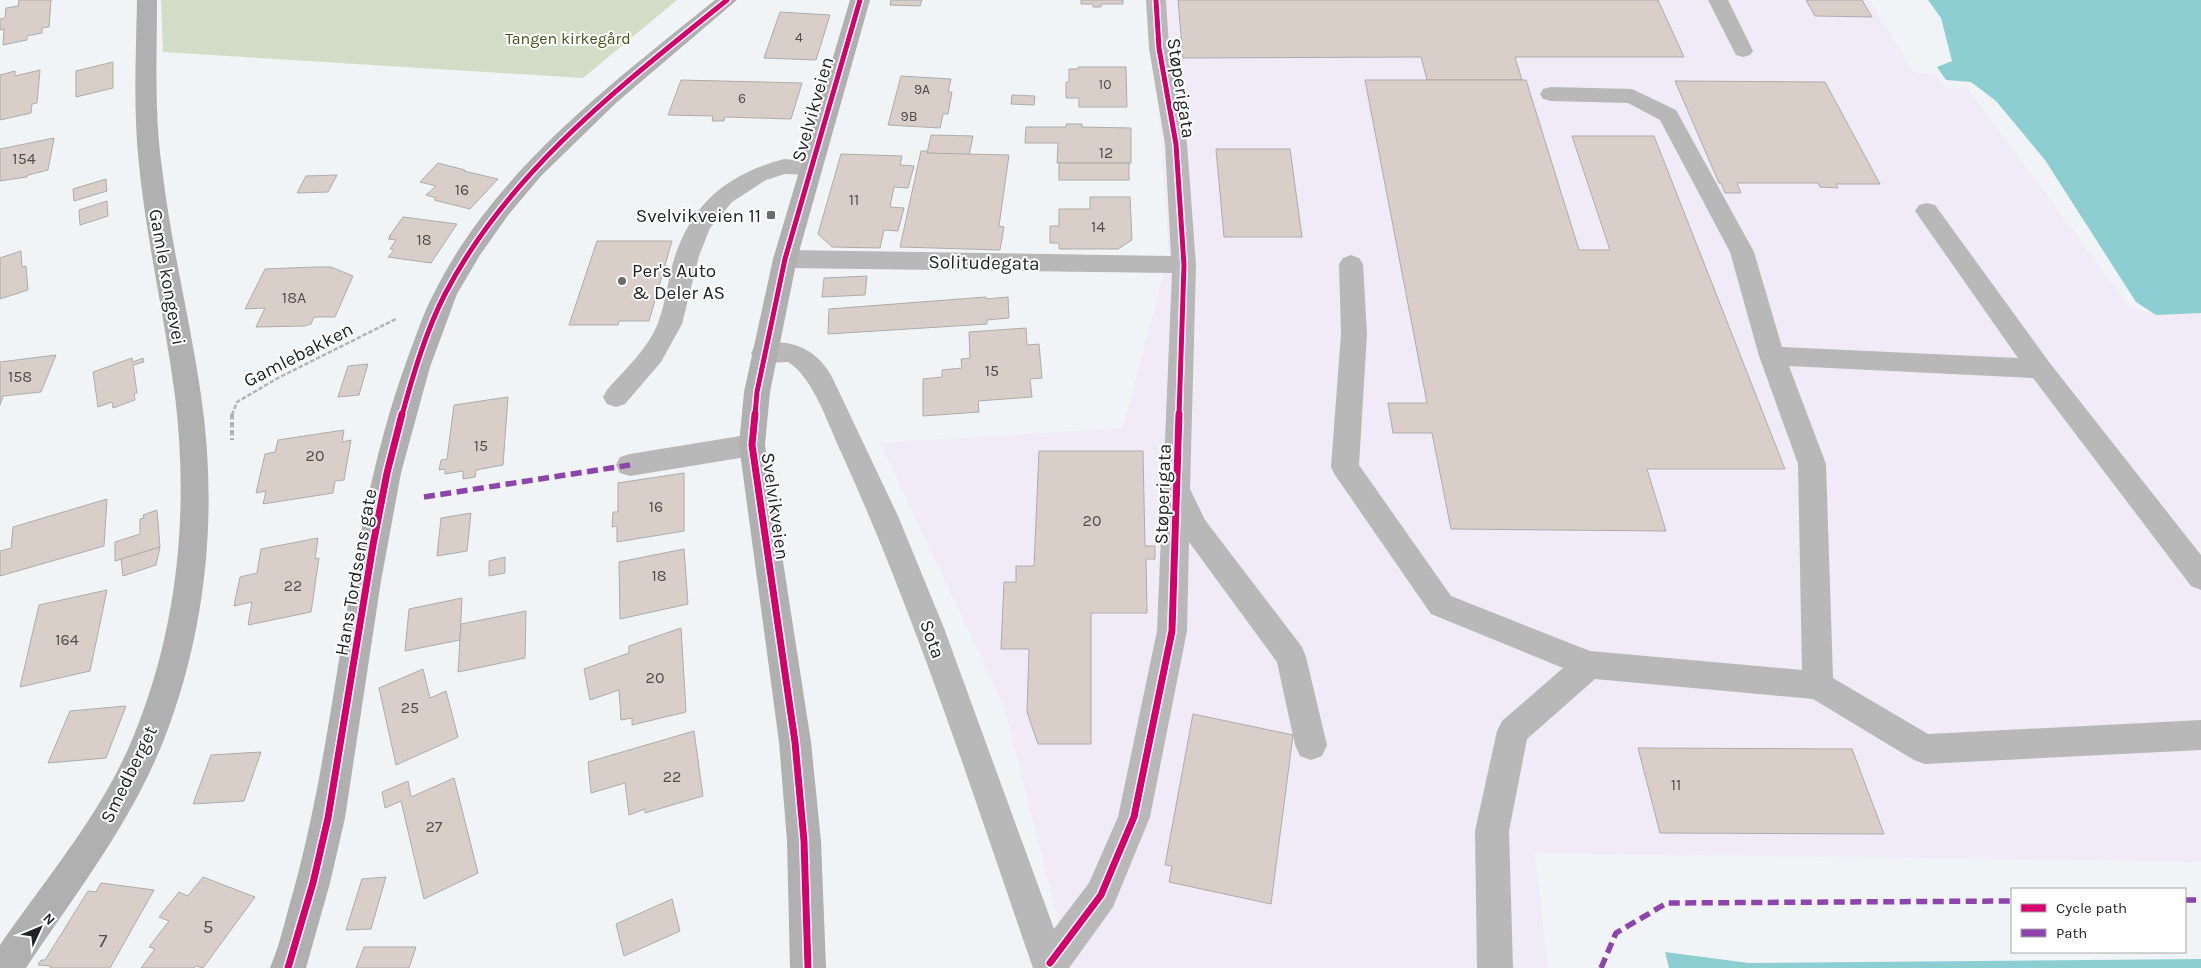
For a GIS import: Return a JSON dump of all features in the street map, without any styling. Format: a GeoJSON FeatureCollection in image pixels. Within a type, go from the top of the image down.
{"type":"FeatureCollection","features":[{"type":"Feature","properties":{"kind":"main road","name":"Gamle kongevei"},"geometry":{"type":"LineString","coordinates":[[147,0],[146,112],[153,190],[188,396],[196,465],[194,554]]}},
{"type":"Feature","properties":{"kind":"main road","name":"Hans Tordsens gate"},"geometry":{"type":"LineString","coordinates":[[288,968],[320,860],[338,769],[380,507],[392,454],[406,398],[431,326],[445,294],[478,241],[529,176],[606,101],[727,0]]}},
{"type":"Feature","properties":{"kind":"main road","name":"Svelvikveien"},"geometry":{"type":"LineString","coordinates":[[808,968],[804,841],[795,742],[752,445],[757,392],[784,259],[860,0]]}},
{"type":"Feature","properties":{"kind":"main road","name":"Smedberget"},"geometry":{"type":"LineString","coordinates":[[5,968],[100,831],[130,779],[149,738],[165,693],[179,641],[194,554]]}},
{"type":"Feature","properties":{"kind":"street","name":"Støperigata"},"geometry":{"type":"LineString","coordinates":[[1051,966],[1101,895],[1134,817],[1172,631],[1184,265],[1176,144],[1159,48],[1156,0]]}},
{"type":"Feature","properties":{"kind":"street"},"geometry":{"type":"LineString","coordinates":[[1718,0],[1743,50]]}},
{"type":"Feature","properties":{"kind":"street"},"geometry":{"type":"LineString","coordinates":[[1551,94],[1632,96],[1668,115],[1742,252],[1772,356],[1812,464],[1818,685]]}},
{"type":"Feature","properties":{"kind":"street"},"geometry":{"type":"LineString","coordinates":[[616,397],[652,355],[670,324],[687,256],[700,225],[724,196],[758,175],[784,166],[811,168]]}},
{"type":"Feature","properties":{"kind":"street"},"geometry":{"type":"LineString","coordinates":[[1927,211],[2040,369],[2201,577]]}},
{"type":"Feature","properties":{"kind":"street","name":"Solitudegata"},"geometry":{"type":"LineString","coordinates":[[784,259],[1184,265]]}},
{"type":"Feature","properties":{"kind":"street"},"geometry":{"type":"LineString","coordinates":[[1351,264],[1354,334],[1345,467],[1441,605],[1589,665],[1818,685],[1925,749],[2201,735]]}},
{"type":"Feature","properties":{"kind":"street","name":"Sota"},"geometry":{"type":"LineString","coordinates":[[764,353],[788,351],[803,358],[819,377],[827,394],[884,516],[929,628],[1051,966]]}},
{"type":"Feature","properties":{"kind":"street"},"geometry":{"type":"LineString","coordinates":[[1772,356],[2040,369]]}},
{"type":"Feature","properties":{"kind":"street"},"geometry":{"type":"LineString","coordinates":[[630,465],[752,445]]}},
{"type":"Feature","properties":{"kind":"street"},"geometry":{"type":"LineString","coordinates":[[1177,490],[1196,528],[1291,657],[1311,745]]}},
{"type":"Feature","properties":{"kind":"street"},"geometry":{"type":"LineString","coordinates":[[1495,968],[1492,831],[1513,731],[1589,665]]}},
{"type":"Feature","properties":{"kind":"shaded area"},"geometry":{"type":"Polygon","coordinates":[[[1154,0],[1870,0],[1914,73],[1936,74],[1946,88],[1967,87],[2128,305],[2156,315],[2201,313],[2201,862],[1535,853],[1548,968],[1070,968],[1004,706],[880,443],[1123,428],[1169,253],[1155,61],[1154,0]]]}},
{"type":"Feature","properties":{"kind":"green space","name":"Tangen kirkegård"},"geometry":{"type":"Polygon","coordinates":[[[161,0],[677,0],[583,78],[163,52],[161,0]]]}},
{"type":"Feature","properties":{"kind":"water"},"geometry":{"type":"Polygon","coordinates":[[[1928,0],[2201,0],[2201,313],[2156,315],[2136,302],[2045,160],[1996,101],[1971,82],[1946,80],[1937,67],[1952,61],[1941,18],[1928,0]]]}},
{"type":"Feature","properties":{"kind":"water"},"geometry":{"type":"Polygon","coordinates":[[[1665,952],[1749,963],[2201,959],[2201,968],[1669,968],[1665,952]]]}},
{"type":"Feature","properties":{"kind":"building"},"geometry":{"type":"Polygon","coordinates":[[[19,0],[51,0],[49,27],[42,28],[42,33],[27,36],[27,40],[3,45],[4,29],[0,30],[0,19],[5,18],[6,8],[18,6],[19,0]]]}},
{"type":"Feature","properties":{"kind":"building"},"geometry":{"type":"Polygon","coordinates":[[[891,0],[922,0],[920,6],[890,5],[891,0]]]}},
{"type":"Feature","properties":{"kind":"building"},"geometry":{"type":"Polygon","coordinates":[[[1081,0],[1123,0],[1123,4],[1101,4],[1101,7],[1093,7],[1093,4],[1081,4],[1081,0]]]}},
{"type":"Feature","properties":{"kind":"building"},"geometry":{"type":"Polygon","coordinates":[[[1178,0],[1658,0],[1684,57],[1515,57],[1522,80],[1427,80],[1421,57],[1183,58],[1178,0]]]}},
{"type":"Feature","properties":{"kind":"building"},"geometry":{"type":"Polygon","coordinates":[[[1806,0],[1862,0],[1872,17],[1815,16],[1806,0]]]}},
{"type":"Feature","properties":{"kind":"building"},"geometry":{"type":"Polygon","coordinates":[[[780,12],[830,15],[816,60],[764,58],[780,12]]]}},
{"type":"Feature","properties":{"kind":"building"},"geometry":{"type":"Polygon","coordinates":[[[113,62],[113,88],[76,97],[76,71],[113,62]]]}},
{"type":"Feature","properties":{"kind":"building"},"geometry":{"type":"Polygon","coordinates":[[[1078,67],[1126,67],[1127,107],[1079,107],[1079,98],[1066,98],[1066,82],[1069,82],[1069,69],[1078,69],[1078,67]]]}},
{"type":"Feature","properties":{"kind":"building"},"geometry":{"type":"Polygon","coordinates":[[[40,70],[37,103],[32,104],[31,113],[0,120],[0,75],[15,71],[15,76],[40,70]]]}},
{"type":"Feature","properties":{"kind":"building"},"geometry":{"type":"Polygon","coordinates":[[[901,76],[951,79],[948,92],[952,92],[948,114],[943,114],[940,128],[888,125],[901,76]]]}},
{"type":"Feature","properties":{"kind":"building"},"geometry":{"type":"Polygon","coordinates":[[[681,80],[802,83],[791,119],[725,117],[724,121],[712,121],[713,116],[668,115],[681,80]]]}},
{"type":"Feature","properties":{"kind":"building"},"geometry":{"type":"Polygon","coordinates":[[[1365,80],[1526,80],[1579,250],[1610,250],[1572,136],[1654,136],[1785,469],[1647,469],[1666,531],[1451,529],[1432,433],[1393,433],[1388,403],[1427,403],[1365,80]]]}},
{"type":"Feature","properties":{"kind":"building"},"geometry":{"type":"Polygon","coordinates":[[[1675,81],[1825,82],[1880,184],[1836,184],[1838,188],[1820,187],[1818,183],[1737,183],[1741,193],[1725,193],[1675,81]]]}},
{"type":"Feature","properties":{"kind":"building"},"geometry":{"type":"Polygon","coordinates":[[[1012,95],[1035,96],[1034,105],[1011,104],[1012,95]]]}},
{"type":"Feature","properties":{"kind":"building"},"geometry":{"type":"Polygon","coordinates":[[[1066,124],[1082,124],[1082,127],[1131,128],[1131,163],[1057,163],[1058,143],[1025,143],[1026,127],[1066,127],[1066,124]]]}},
{"type":"Feature","properties":{"kind":"building"},"geometry":{"type":"Polygon","coordinates":[[[931,135],[973,136],[969,155],[927,153],[931,135]]]}},
{"type":"Feature","properties":{"kind":"building"},"geometry":{"type":"Polygon","coordinates":[[[54,138],[48,170],[28,175],[27,177],[0,181],[0,149],[54,138]]]}},
{"type":"Feature","properties":{"kind":"building"},"geometry":{"type":"Polygon","coordinates":[[[1216,149],[1290,149],[1302,237],[1224,237],[1216,149]]]}},
{"type":"Feature","properties":{"kind":"building"},"geometry":{"type":"Polygon","coordinates":[[[921,151],[928,151],[927,153],[1009,155],[999,226],[1004,227],[1000,250],[900,247],[921,151]]]}},
{"type":"Feature","properties":{"kind":"building"},"geometry":{"type":"Polygon","coordinates":[[[841,154],[902,156],[900,165],[914,166],[908,188],[894,187],[890,207],[904,208],[898,231],[884,230],[880,248],[832,247],[818,234],[841,154]]]}},
{"type":"Feature","properties":{"kind":"building"},"geometry":{"type":"Polygon","coordinates":[[[438,163],[498,179],[470,209],[434,200],[436,198],[426,195],[436,186],[420,182],[438,163]]]}},
{"type":"Feature","properties":{"kind":"building"},"geometry":{"type":"Polygon","coordinates":[[[1059,163],[1129,163],[1129,180],[1059,180],[1059,163]]]}},
{"type":"Feature","properties":{"kind":"building"},"geometry":{"type":"Polygon","coordinates":[[[337,175],[328,192],[297,193],[306,176],[337,175]]]}},
{"type":"Feature","properties":{"kind":"building"},"geometry":{"type":"Polygon","coordinates":[[[106,179],[107,191],[74,201],[73,189],[106,179]]]}},
{"type":"Feature","properties":{"kind":"building"},"geometry":{"type":"Polygon","coordinates":[[[1090,197],[1130,197],[1132,240],[1118,249],[1059,249],[1059,243],[1050,243],[1050,226],[1059,226],[1059,209],[1090,209],[1090,197]]]}},
{"type":"Feature","properties":{"kind":"building"},"geometry":{"type":"Polygon","coordinates":[[[107,201],[108,216],[80,225],[79,210],[107,201]]]}},
{"type":"Feature","properties":{"kind":"building"},"geometry":{"type":"Polygon","coordinates":[[[403,217],[457,224],[431,263],[388,257],[394,250],[390,249],[396,240],[388,239],[403,217]]]}},
{"type":"Feature","properties":{"kind":"building","name":"Per's Auto & Deler AS"},"geometry":{"type":"Polygon","coordinates":[[[597,241],[672,241],[649,321],[619,321],[618,325],[569,325],[597,241]]]}},
{"type":"Feature","properties":{"kind":"building"},"geometry":{"type":"Polygon","coordinates":[[[21,251],[22,267],[26,266],[28,290],[0,299],[0,258],[21,251]]]}},
{"type":"Feature","properties":{"kind":"building"},"geometry":{"type":"Polygon","coordinates":[[[331,267],[353,276],[335,317],[314,317],[311,324],[305,326],[256,327],[265,308],[245,309],[265,269],[331,267]]]}},
{"type":"Feature","properties":{"kind":"building"},"geometry":{"type":"Polygon","coordinates":[[[867,276],[865,295],[822,297],[824,278],[867,276]]]}},
{"type":"Feature","properties":{"kind":"building"},"geometry":{"type":"Polygon","coordinates":[[[986,297],[986,299],[1008,297],[1009,318],[987,320],[987,324],[828,334],[829,309],[986,297]]]}},
{"type":"Feature","properties":{"kind":"building"},"geometry":{"type":"Polygon","coordinates":[[[1026,328],[1027,345],[1039,344],[1042,378],[1030,379],[1032,397],[978,401],[979,412],[923,416],[923,379],[942,377],[942,370],[962,368],[961,359],[970,358],[969,332],[1026,328]]]}},
{"type":"Feature","properties":{"kind":"building"},"geometry":{"type":"Polygon","coordinates":[[[56,355],[41,392],[3,396],[0,405],[0,362],[56,355]]]}},
{"type":"Feature","properties":{"kind":"building"},"geometry":{"type":"Polygon","coordinates":[[[132,358],[133,362],[143,358],[144,362],[133,365],[137,393],[134,394],[135,400],[113,408],[112,402],[98,407],[93,372],[132,358]]]}},
{"type":"Feature","properties":{"kind":"building"},"geometry":{"type":"Polygon","coordinates":[[[368,364],[359,395],[338,397],[348,366],[368,364]]]}},
{"type":"Feature","properties":{"kind":"building"},"geometry":{"type":"Polygon","coordinates":[[[508,397],[503,465],[476,470],[475,477],[463,479],[463,471],[445,474],[445,469],[439,470],[441,460],[447,459],[454,405],[508,397]]]}},
{"type":"Feature","properties":{"kind":"building"},"geometry":{"type":"Polygon","coordinates":[[[344,430],[342,442],[351,440],[344,480],[335,481],[333,493],[263,504],[266,491],[256,493],[265,454],[275,452],[278,440],[344,430]]]}},
{"type":"Feature","properties":{"kind":"building"},"geometry":{"type":"Polygon","coordinates":[[[1039,451],[1143,451],[1145,546],[1155,546],[1155,559],[1146,559],[1147,613],[1091,613],[1091,744],[1038,744],[1027,712],[1029,649],[1001,649],[1004,582],[1016,582],[1016,566],[1034,566],[1039,451]]]}},
{"type":"Feature","properties":{"kind":"building"},"geometry":{"type":"Polygon","coordinates":[[[684,473],[684,531],[617,542],[617,526],[612,527],[613,512],[618,512],[618,483],[684,473]]]}},
{"type":"Feature","properties":{"kind":"building"},"geometry":{"type":"Polygon","coordinates":[[[107,499],[104,546],[0,576],[0,551],[11,548],[13,527],[107,499]]]}},
{"type":"Feature","properties":{"kind":"building"},"geometry":{"type":"Polygon","coordinates":[[[157,510],[160,547],[115,561],[115,542],[140,534],[140,519],[144,518],[143,515],[157,510]]]}},
{"type":"Feature","properties":{"kind":"building"},"geometry":{"type":"Polygon","coordinates":[[[471,513],[467,551],[437,556],[441,518],[471,513]]]}},
{"type":"Feature","properties":{"kind":"building"},"geometry":{"type":"Polygon","coordinates":[[[318,538],[315,559],[319,558],[311,612],[248,625],[252,602],[234,606],[240,577],[257,573],[261,549],[318,538]]]}},
{"type":"Feature","properties":{"kind":"building"},"geometry":{"type":"Polygon","coordinates":[[[160,547],[156,565],[123,576],[121,559],[160,547]]]}},
{"type":"Feature","properties":{"kind":"building"},"geometry":{"type":"Polygon","coordinates":[[[684,549],[688,604],[620,619],[619,562],[684,549]]]}},
{"type":"Feature","properties":{"kind":"building"},"geometry":{"type":"Polygon","coordinates":[[[505,557],[505,573],[489,576],[489,561],[505,557]]]}},
{"type":"Feature","properties":{"kind":"building"},"geometry":{"type":"Polygon","coordinates":[[[107,590],[90,671],[20,687],[39,605],[107,590]]]}},
{"type":"Feature","properties":{"kind":"building"},"geometry":{"type":"Polygon","coordinates":[[[462,598],[460,640],[405,651],[409,609],[462,598]]]}},
{"type":"Feature","properties":{"kind":"building"},"geometry":{"type":"Polygon","coordinates":[[[526,611],[525,658],[458,672],[461,624],[526,611]]]}},
{"type":"Feature","properties":{"kind":"building"},"geometry":{"type":"Polygon","coordinates":[[[681,628],[686,712],[632,725],[632,718],[621,720],[619,690],[590,700],[584,669],[629,653],[629,646],[681,628]]]}},
{"type":"Feature","properties":{"kind":"building"},"geometry":{"type":"Polygon","coordinates":[[[423,669],[430,698],[446,691],[458,737],[396,765],[379,688],[423,669]]]}},
{"type":"Feature","properties":{"kind":"building"},"geometry":{"type":"Polygon","coordinates":[[[126,706],[106,758],[48,763],[70,711],[126,706]]]}},
{"type":"Feature","properties":{"kind":"building"},"geometry":{"type":"Polygon","coordinates":[[[1193,714],[1293,735],[1271,904],[1169,882],[1172,866],[1165,865],[1193,714]]]}},
{"type":"Feature","properties":{"kind":"building"},"geometry":{"type":"Polygon","coordinates":[[[694,731],[703,796],[645,813],[645,809],[629,815],[625,783],[591,793],[588,762],[694,731]]]}},
{"type":"Feature","properties":{"kind":"building"},"geometry":{"type":"Polygon","coordinates":[[[1638,748],[1852,749],[1884,834],[1660,833],[1638,748]]]}},
{"type":"Feature","properties":{"kind":"building"},"geometry":{"type":"Polygon","coordinates":[[[261,752],[244,801],[193,804],[211,755],[261,752]]]}},
{"type":"Feature","properties":{"kind":"building"},"geometry":{"type":"Polygon","coordinates":[[[454,778],[478,873],[424,899],[401,801],[385,808],[382,792],[408,781],[411,797],[454,778]]]}},
{"type":"Feature","properties":{"kind":"building"},"geometry":{"type":"Polygon","coordinates":[[[203,877],[255,897],[203,968],[196,966],[194,968],[141,968],[155,949],[149,947],[169,921],[159,917],[179,892],[188,896],[203,877]]]}},
{"type":"Feature","properties":{"kind":"building"},"geometry":{"type":"Polygon","coordinates":[[[386,877],[371,929],[346,930],[362,879],[386,877]]]}},
{"type":"Feature","properties":{"kind":"building"},"geometry":{"type":"Polygon","coordinates":[[[101,883],[154,890],[110,968],[50,968],[51,966],[38,965],[41,960],[45,960],[88,891],[96,892],[101,883]]]}},
{"type":"Feature","properties":{"kind":"building"},"geometry":{"type":"Polygon","coordinates":[[[672,899],[680,931],[624,956],[616,924],[672,899]]]}},
{"type":"Feature","properties":{"kind":"building"},"geometry":{"type":"Polygon","coordinates":[[[364,947],[416,947],[409,968],[356,968],[364,947]]]}},
{"type":"Feature","properties":{"kind":"marked path"},"geometry":{"type":"LineString","coordinates":[[424,497],[630,465]]}},
{"type":"Feature","properties":{"kind":"marked path"},"geometry":{"type":"LineString","coordinates":[[2186,900],[2201,900]]}},
{"type":"Feature","properties":{"kind":"marked path"},"geometry":{"type":"LineString","coordinates":[[1601,968],[1616,933],[1667,903],[2011,901]]}},
{"type":"Feature","properties":{"kind":"cycle path"},"geometry":{"type":"LineString","coordinates":[[288,968],[313,883],[328,818],[367,581],[387,473],[417,367],[445,294],[471,250],[501,209],[534,170],[609,98],[727,0]]}},
{"type":"Feature","properties":{"kind":"cycle path"},"geometry":{"type":"LineString","coordinates":[[808,968],[804,841],[795,742],[752,445],[757,392],[785,259],[860,0]]}},
{"type":"Feature","properties":{"kind":"cycle path"},"geometry":{"type":"LineString","coordinates":[[1050,963],[1101,895],[1134,817],[1172,631],[1184,265],[1176,144],[1159,48],[1156,0]]}},
{"type":"Feature","properties":{"kind":"place","name":"Svelvikveien 11"},"geometry":{"type":"Point","coordinates":[771,215]}},
{"type":"Feature","properties":{"kind":"place","name":"Per's Auto & Deler AS"},"geometry":{"type":"Point","coordinates":[622,281]}}]}
